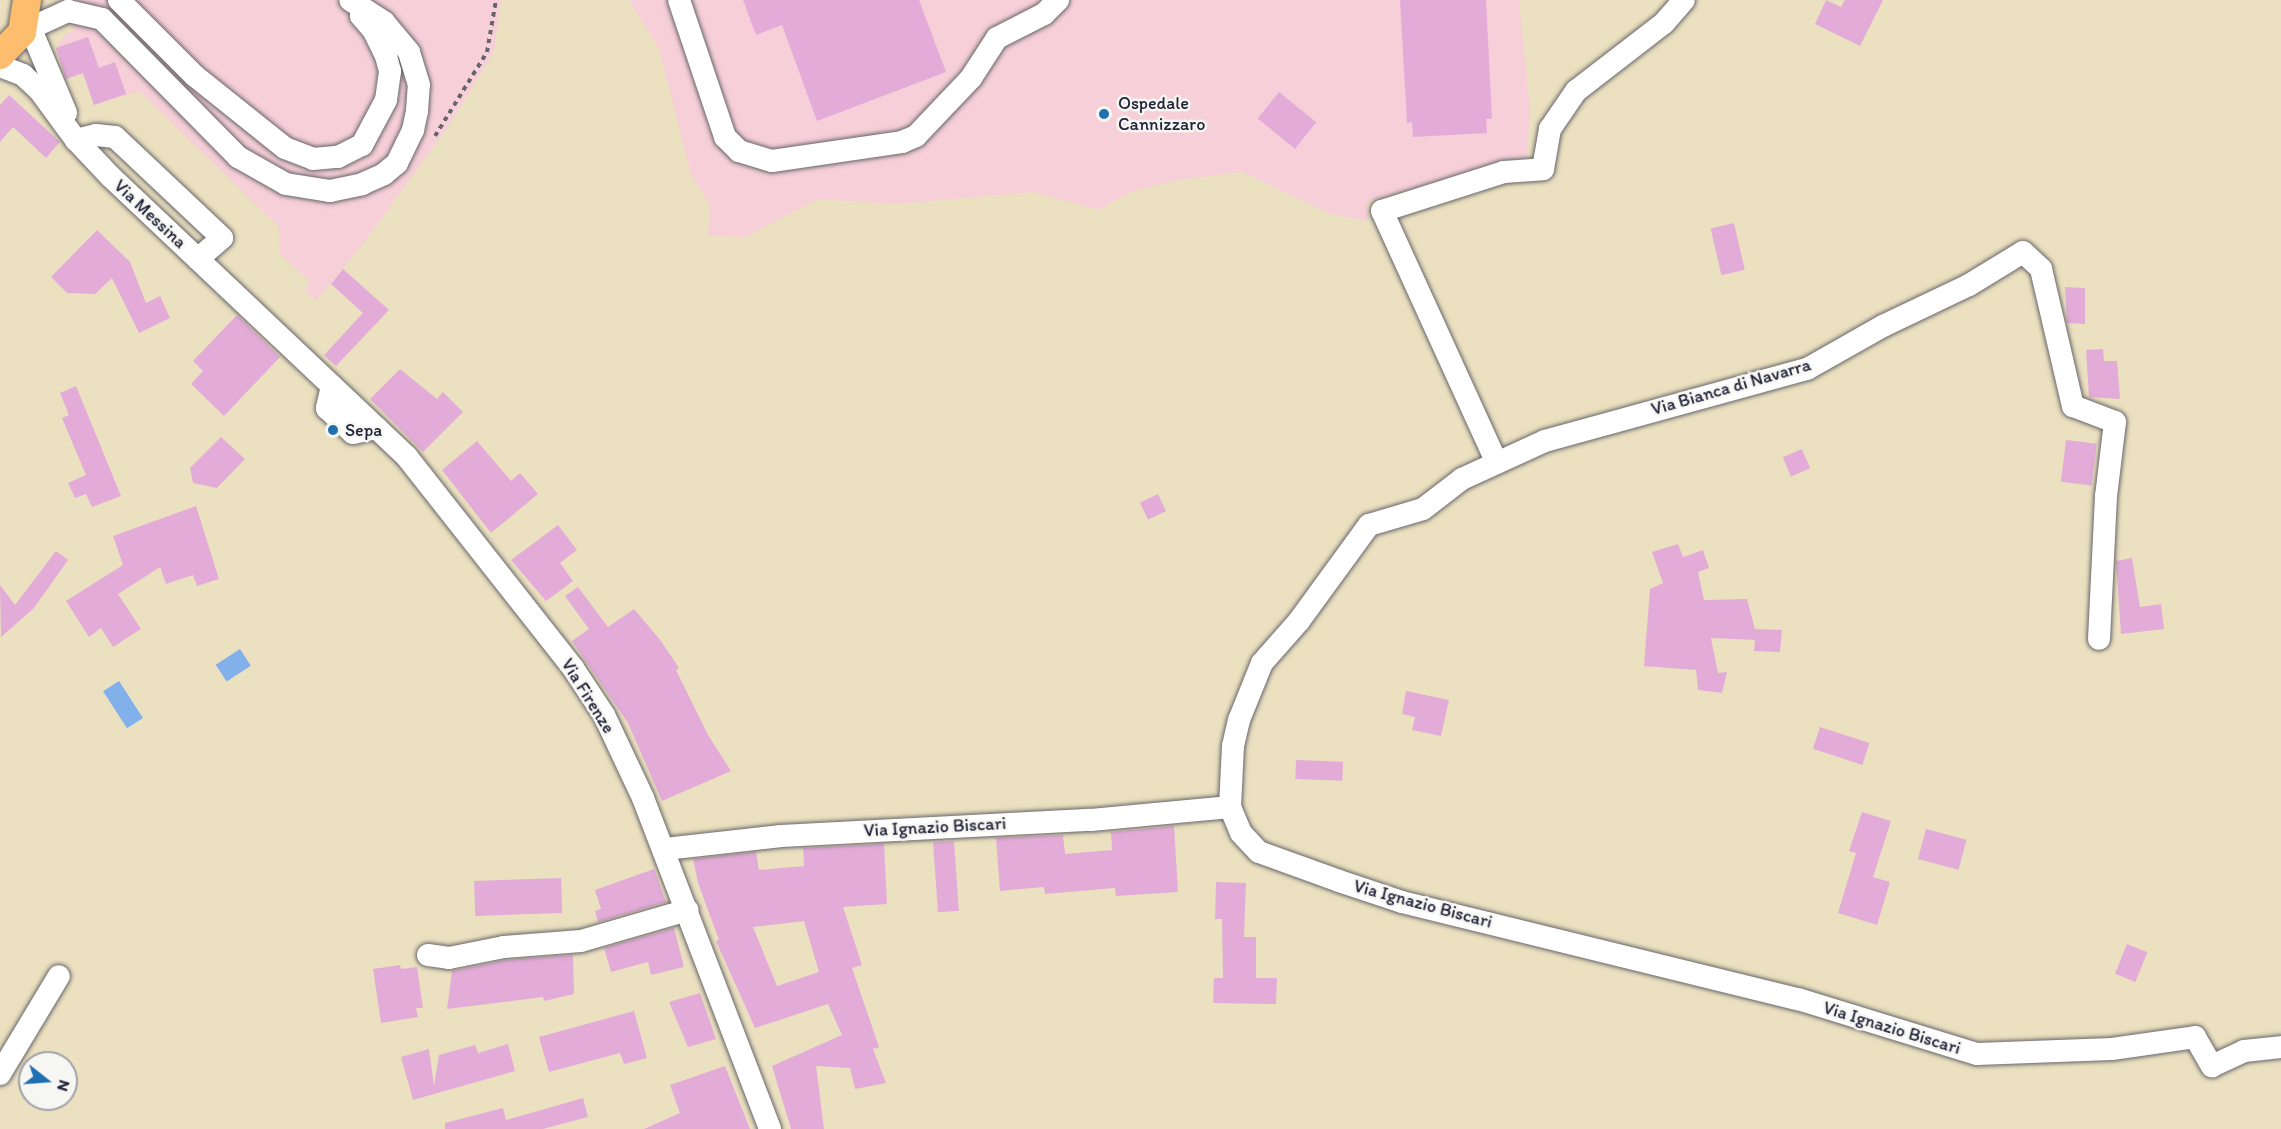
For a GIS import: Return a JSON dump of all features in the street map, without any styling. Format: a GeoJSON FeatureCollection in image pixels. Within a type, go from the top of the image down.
{"type":"FeatureCollection","features":[{"type":"Feature","properties":{"kind":"main road"},"geometry":{"type":"LineString","coordinates":[[0,55],[29,26]]}},
{"type":"Feature","properties":{"kind":"street"},"geometry":{"type":"LineString","coordinates":[[119,0],[195,76],[294,153],[313,159],[338,157],[362,145],[374,129],[386,100],[390,71],[375,31],[346,0]]}},
{"type":"Feature","properties":{"kind":"street"},"geometry":{"type":"LineString","coordinates":[[76,140],[29,26],[58,14],[84,12],[102,19],[238,157],[272,178],[297,187],[330,191],[345,190],[384,174],[397,163],[413,130],[419,84],[409,52],[391,30],[350,0]]}},
{"type":"Feature","properties":{"kind":"street"},"geometry":{"type":"LineString","coordinates":[[679,0],[725,137],[739,151],[772,161],[902,142],[916,136],[960,92],[998,38],[1044,14],[1058,0]]}},
{"type":"Feature","properties":{"kind":"street"},"geometry":{"type":"LineString","coordinates":[[1496,461],[1382,211],[1504,172],[1543,169],[1550,129],[1576,91],[1664,23],[1684,0]]}},
{"type":"Feature","properties":{"kind":"street"},"geometry":{"type":"LineString","coordinates":[[0,66],[23,75],[40,91],[76,140]]}},
{"type":"Feature","properties":{"kind":"street"},"geometry":{"type":"LineString","coordinates":[[371,178],[385,164],[390,146],[387,138],[374,129]]}},
{"type":"Feature","properties":{"kind":"street"},"geometry":{"type":"LineString","coordinates":[[76,140],[96,135],[115,137],[222,238],[198,259]]}},
{"type":"Feature","properties":{"kind":"street","name":"Via Messina"},"geometry":{"type":"LineString","coordinates":[[76,140],[283,339]]}},
{"type":"Feature","properties":{"kind":"street","name":"Via Bianca di Navarra"},"geometry":{"type":"LineString","coordinates":[[1230,807],[1235,737],[1262,663],[1299,621],[1350,548],[1369,525],[1423,509],[1462,479],[1496,461],[1605,421],[1807,369],[1883,326],[1969,285],[2022,252],[2041,269],[2073,406],[2115,422],[2106,496],[2099,639]]}},
{"type":"Feature","properties":{"kind":"street","name":"Via Firenze"},"geometry":{"type":"LineString","coordinates":[[283,339],[407,456],[573,668],[604,715],[665,849],[770,1129]]}},
{"type":"Feature","properties":{"kind":"street","name":"Via Ignazio Biscari"},"geometry":{"type":"LineString","coordinates":[[665,849],[781,836],[1091,820],[1230,807],[1241,833],[1259,852],[1402,902],[1798,999],[1977,1054],[2112,1049],[2195,1037],[2212,1066],[2244,1051],[2281,1047]]}},
{"type":"Feature","properties":{"kind":"street"},"geometry":{"type":"LineString","coordinates":[[428,955],[449,958],[504,947],[580,941],[688,910]]}},
{"type":"Feature","properties":{"kind":"street"},"geometry":{"type":"LineString","coordinates":[[0,1074],[59,976]]}},
{"type":"Feature","properties":{"kind":"path"},"geometry":{"type":"LineString","coordinates":[[429,146],[487,52],[496,0]]}},
{"type":"Feature","properties":{"kind":"shaded area"},"geometry":{"type":"Polygon","coordinates":[[[64,0],[501,0],[494,52],[449,125],[366,240],[316,301],[305,291],[310,281],[280,254],[279,227],[139,91],[94,105],[83,73],[66,79],[56,48],[65,35],[74,30],[64,0]]]}},
{"type":"Feature","properties":{"kind":"shaded area","name":"Ospedale Cannizzaro"},"geometry":{"type":"Polygon","coordinates":[[[629,0],[1519,0],[1530,108],[1527,157],[1368,201],[1368,221],[1331,214],[1242,172],[1177,180],[1130,192],[1099,210],[1032,192],[895,204],[818,199],[745,237],[708,236],[710,205],[691,174],[659,49],[629,0]]]}},
{"type":"Feature","properties":{"kind":"water"},"geometry":{"type":"Polygon","coordinates":[[[240,649],[251,666],[227,682],[216,665],[240,649]]]}},
{"type":"Feature","properties":{"kind":"water"},"geometry":{"type":"Polygon","coordinates":[[[119,681],[143,718],[127,728],[103,691],[119,681]]]}},
{"type":"Feature","properties":{"kind":"building"},"geometry":{"type":"Polygon","coordinates":[[[743,0],[919,0],[946,72],[817,121],[782,25],[756,35],[743,0]]]}},
{"type":"Feature","properties":{"kind":"building"},"geometry":{"type":"Polygon","coordinates":[[[1400,0],[1486,0],[1492,119],[1486,119],[1487,133],[1413,137],[1412,122],[1407,123],[1400,0]]]}},
{"type":"Feature","properties":{"kind":"building"},"geometry":{"type":"Polygon","coordinates":[[[1826,0],[1841,7],[1845,0],[1883,0],[1860,46],[1815,24],[1826,0]]]}},
{"type":"Feature","properties":{"kind":"building"},"geometry":{"type":"Polygon","coordinates":[[[88,37],[99,68],[115,62],[126,94],[94,105],[83,73],[66,79],[56,48],[88,37]]]}},
{"type":"Feature","properties":{"kind":"building"},"geometry":{"type":"Polygon","coordinates":[[[1279,92],[1316,122],[1295,149],[1258,118],[1279,92]]]}},
{"type":"Feature","properties":{"kind":"building"},"geometry":{"type":"Polygon","coordinates":[[[9,95],[60,142],[46,158],[13,127],[0,142],[0,105],[9,95]]]}},
{"type":"Feature","properties":{"kind":"building"},"geometry":{"type":"Polygon","coordinates":[[[1734,223],[1745,270],[1721,275],[1711,228],[1734,223]]]}},
{"type":"Feature","properties":{"kind":"building"},"geometry":{"type":"Polygon","coordinates":[[[97,230],[130,262],[146,303],[160,296],[170,318],[139,333],[112,278],[95,294],[67,293],[51,277],[97,230]]]}},
{"type":"Feature","properties":{"kind":"building"},"geometry":{"type":"Polygon","coordinates":[[[343,269],[389,310],[336,366],[324,355],[363,313],[331,284],[343,269]]]}},
{"type":"Feature","properties":{"kind":"building"},"geometry":{"type":"Polygon","coordinates":[[[2065,287],[2085,288],[2085,324],[2067,323],[2065,287]]]}},
{"type":"Feature","properties":{"kind":"building"},"geometry":{"type":"Polygon","coordinates":[[[237,315],[280,357],[224,416],[191,384],[203,371],[193,361],[237,315]]]}},
{"type":"Feature","properties":{"kind":"building"},"geometry":{"type":"Polygon","coordinates":[[[2103,349],[2104,361],[2117,361],[2120,399],[2089,397],[2086,350],[2103,349]]]}},
{"type":"Feature","properties":{"kind":"building"},"geometry":{"type":"Polygon","coordinates":[[[400,369],[437,399],[443,392],[463,412],[423,452],[370,399],[400,369]]]}},
{"type":"Feature","properties":{"kind":"building"},"geometry":{"type":"Polygon","coordinates":[[[76,386],[121,496],[92,507],[86,494],[75,498],[68,483],[86,475],[62,418],[69,415],[60,393],[76,386]]]}},
{"type":"Feature","properties":{"kind":"building"},"geometry":{"type":"Polygon","coordinates":[[[221,437],[245,459],[217,488],[193,483],[190,468],[221,437]]]}},
{"type":"Feature","properties":{"kind":"building"},"geometry":{"type":"Polygon","coordinates":[[[2066,440],[2097,444],[2092,485],[2061,482],[2066,440]]]}},
{"type":"Feature","properties":{"kind":"building"},"geometry":{"type":"Polygon","coordinates":[[[477,441],[511,481],[520,473],[538,494],[491,533],[442,470],[477,441]]]}},
{"type":"Feature","properties":{"kind":"building"},"geometry":{"type":"Polygon","coordinates":[[[1802,449],[1810,468],[1791,477],[1783,457],[1802,449]]]}},
{"type":"Feature","properties":{"kind":"building"},"geometry":{"type":"Polygon","coordinates":[[[1158,494],[1166,511],[1148,520],[1140,502],[1158,494]]]}},
{"type":"Feature","properties":{"kind":"building"},"geometry":{"type":"Polygon","coordinates":[[[196,506],[219,579],[197,586],[193,575],[166,584],[160,567],[118,594],[141,629],[113,647],[101,628],[89,637],[66,601],[123,565],[113,536],[196,506]]]}},
{"type":"Feature","properties":{"kind":"building"},"geometry":{"type":"Polygon","coordinates":[[[558,525],[577,550],[560,563],[573,581],[546,601],[511,560],[558,525]]]}},
{"type":"Feature","properties":{"kind":"building"},"geometry":{"type":"Polygon","coordinates":[[[1678,544],[1683,557],[1703,550],[1709,568],[1698,572],[1704,600],[1747,599],[1755,629],[1782,630],[1780,652],[1754,651],[1755,640],[1711,638],[1718,673],[1727,672],[1722,693],[1698,690],[1696,670],[1644,666],[1650,589],[1663,583],[1652,552],[1678,544]]]}},
{"type":"Feature","properties":{"kind":"building"},"geometry":{"type":"Polygon","coordinates":[[[56,551],[68,560],[34,608],[1,637],[0,585],[15,605],[56,551]]]}},
{"type":"Feature","properties":{"kind":"building"},"geometry":{"type":"Polygon","coordinates":[[[2132,558],[2140,607],[2161,604],[2164,629],[2121,634],[2116,561],[2132,558]]]}},
{"type":"Feature","properties":{"kind":"building"},"geometry":{"type":"Polygon","coordinates":[[[578,587],[608,627],[634,609],[661,641],[679,668],[676,670],[708,735],[731,771],[662,801],[628,723],[572,641],[589,629],[565,596],[578,587]]]}},
{"type":"Feature","properties":{"kind":"building"},"geometry":{"type":"Polygon","coordinates":[[[1406,691],[1449,700],[1441,736],[1412,730],[1415,717],[1402,714],[1406,691]]]}},
{"type":"Feature","properties":{"kind":"building"},"geometry":{"type":"Polygon","coordinates":[[[1820,727],[1869,743],[1862,765],[1813,749],[1820,727]]]}},
{"type":"Feature","properties":{"kind":"building"},"geometry":{"type":"Polygon","coordinates":[[[1296,760],[1343,762],[1342,781],[1295,779],[1296,760]]]}},
{"type":"Feature","properties":{"kind":"building"},"geometry":{"type":"Polygon","coordinates":[[[1862,812],[1891,821],[1873,877],[1890,882],[1877,925],[1838,913],[1856,853],[1849,851],[1862,812]]]}},
{"type":"Feature","properties":{"kind":"building"},"geometry":{"type":"Polygon","coordinates":[[[1174,826],[1178,892],[1116,896],[1115,888],[1045,894],[1044,887],[1000,891],[996,838],[1063,835],[1065,854],[1112,850],[1111,832],[1174,826]]]}},
{"type":"Feature","properties":{"kind":"building"},"geometry":{"type":"Polygon","coordinates":[[[1926,829],[1967,840],[1959,870],[1918,859],[1926,829]]]}},
{"type":"Feature","properties":{"kind":"building"},"geometry":{"type":"Polygon","coordinates":[[[954,841],[959,911],[938,912],[933,842],[954,841]]]}},
{"type":"Feature","properties":{"kind":"building"},"geometry":{"type":"Polygon","coordinates":[[[884,844],[887,904],[843,907],[862,965],[852,968],[879,1047],[873,1049],[886,1083],[855,1089],[850,1068],[816,1066],[824,1129],[791,1129],[772,1066],[842,1035],[828,1004],[755,1028],[716,941],[719,940],[698,883],[693,859],[756,852],[759,870],[804,866],[803,848],[884,844]],[[804,921],[753,927],[777,986],[819,972],[804,921]]]}},
{"type":"Feature","properties":{"kind":"building"},"geometry":{"type":"Polygon","coordinates":[[[654,869],[666,902],[598,922],[595,911],[601,909],[595,890],[654,869]]]}},
{"type":"Feature","properties":{"kind":"building"},"geometry":{"type":"Polygon","coordinates":[[[561,878],[562,913],[475,916],[474,881],[561,878]]]}},
{"type":"Feature","properties":{"kind":"building"},"geometry":{"type":"Polygon","coordinates":[[[1216,882],[1246,883],[1244,937],[1256,937],[1256,978],[1277,978],[1276,1004],[1213,1003],[1214,978],[1223,978],[1222,919],[1215,919],[1216,882]]]}},
{"type":"Feature","properties":{"kind":"building"},"geometry":{"type":"Polygon","coordinates":[[[674,928],[684,967],[651,975],[648,962],[611,972],[604,948],[674,928]]]}},
{"type":"Feature","properties":{"kind":"building"},"geometry":{"type":"Polygon","coordinates":[[[2127,944],[2147,952],[2135,982],[2115,974],[2127,944]]]}},
{"type":"Feature","properties":{"kind":"building"},"geometry":{"type":"Polygon","coordinates":[[[573,955],[574,994],[544,1001],[543,997],[447,1009],[452,971],[506,960],[573,955]]]}},
{"type":"Feature","properties":{"kind":"building"},"geometry":{"type":"Polygon","coordinates":[[[400,965],[401,969],[417,967],[423,1008],[416,1008],[418,1017],[381,1023],[373,969],[400,965]]]}},
{"type":"Feature","properties":{"kind":"building"},"geometry":{"type":"Polygon","coordinates":[[[700,993],[716,1039],[688,1047],[669,1002],[700,993]]]}},
{"type":"Feature","properties":{"kind":"building"},"geometry":{"type":"Polygon","coordinates":[[[634,1011],[647,1058],[624,1064],[620,1053],[549,1072],[539,1037],[634,1011]]]}},
{"type":"Feature","properties":{"kind":"building"},"geometry":{"type":"Polygon","coordinates":[[[508,1044],[515,1071],[413,1100],[401,1057],[429,1049],[434,1086],[439,1055],[475,1045],[478,1053],[508,1044]]]}},
{"type":"Feature","properties":{"kind":"building"},"geometry":{"type":"Polygon","coordinates":[[[725,1066],[750,1129],[644,1129],[680,1113],[670,1085],[725,1066]]]}},
{"type":"Feature","properties":{"kind":"building"},"geometry":{"type":"Polygon","coordinates":[[[583,1098],[588,1117],[543,1129],[445,1129],[445,1123],[503,1108],[506,1120],[583,1098]]]}},
{"type":"Feature","properties":{"kind":"place","name":"Ospedale Cannizzaro"},"geometry":{"type":"Point","coordinates":[1104,114]}},
{"type":"Feature","properties":{"kind":"place","name":"Sepa"},"geometry":{"type":"Point","coordinates":[333,430]}}]}
